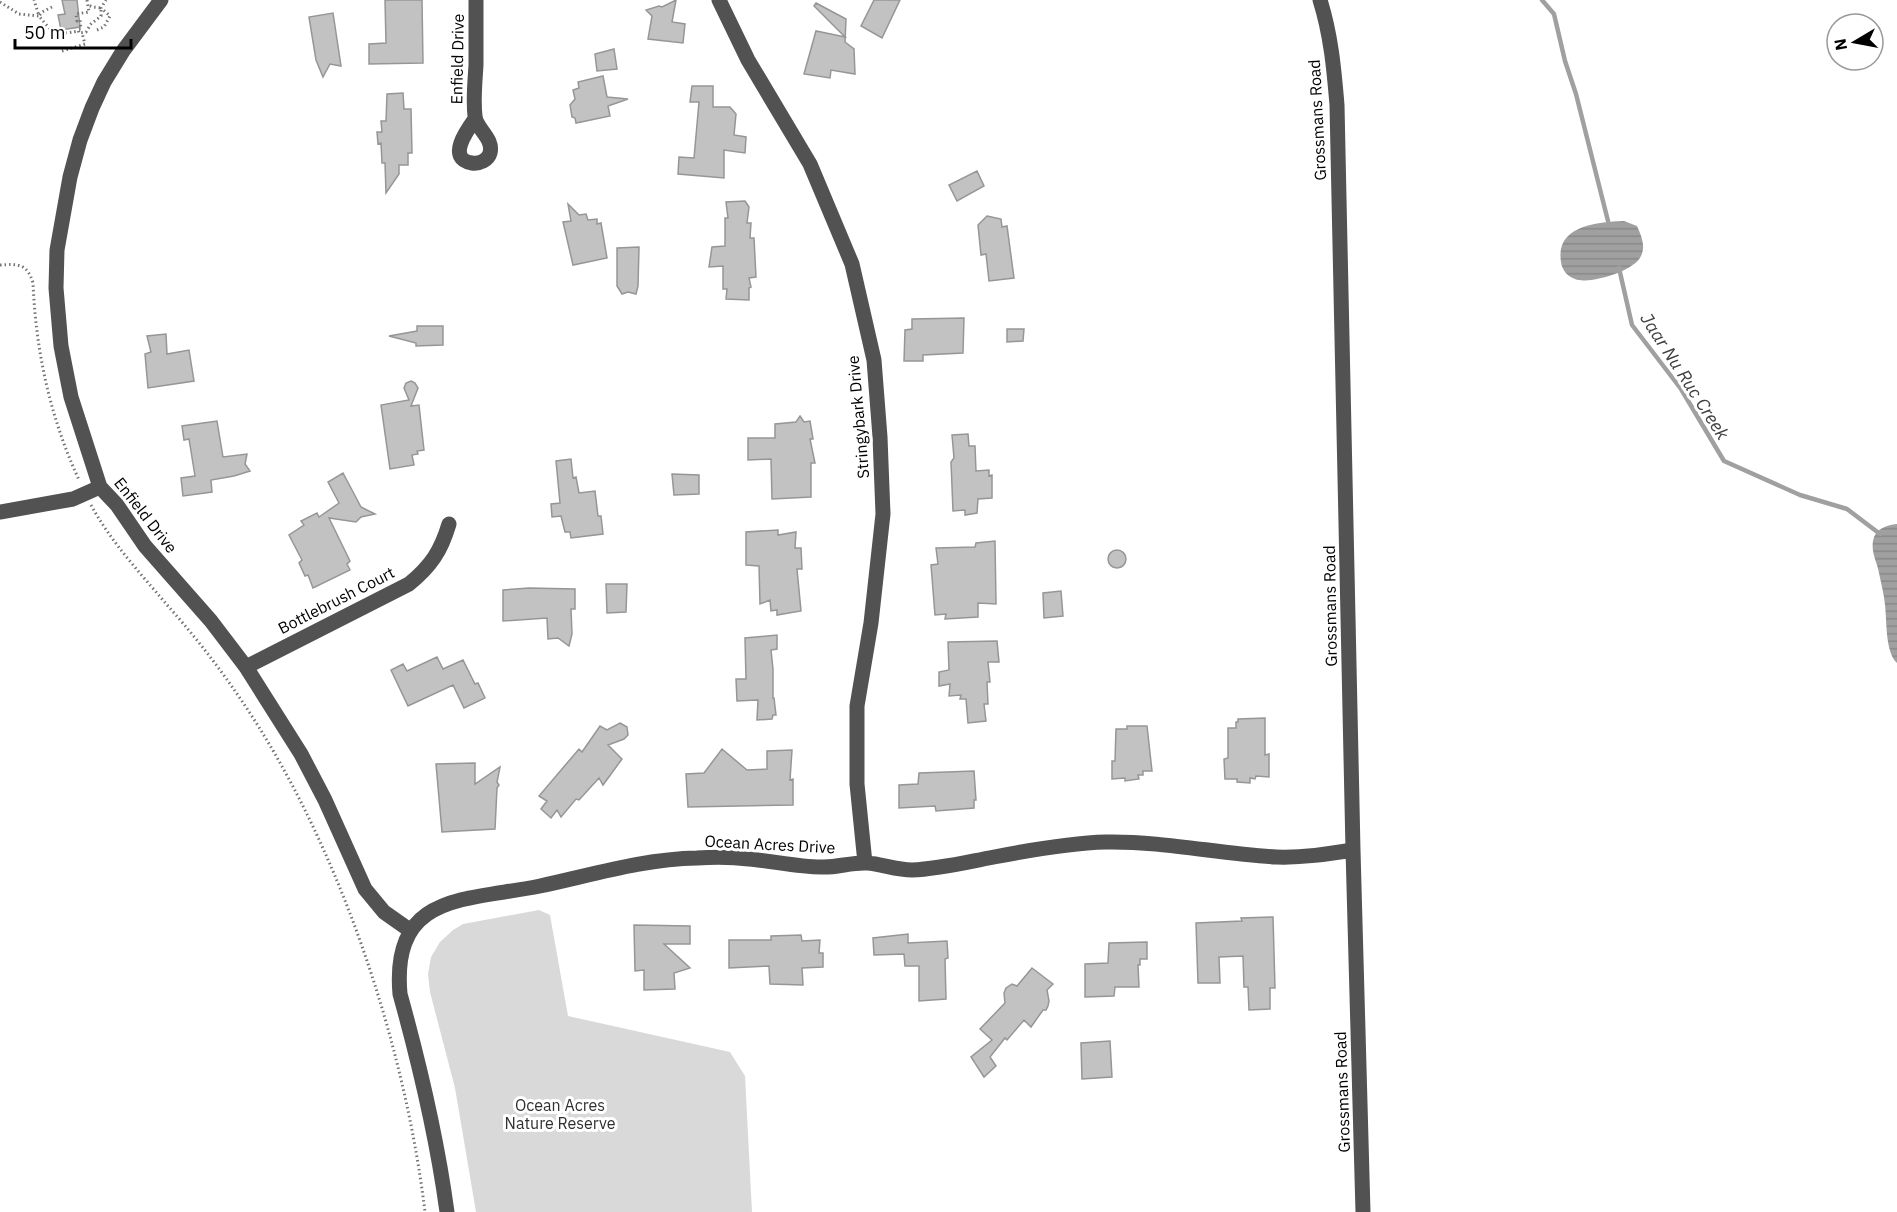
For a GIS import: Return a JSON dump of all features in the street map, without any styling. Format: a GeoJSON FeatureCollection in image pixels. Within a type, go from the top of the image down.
{"type":"FeatureCollection","features":[{"type":"Feature","properties":{"kind":"street","name":"Enfield Drive"},"geometry":{"type":"LineString","coordinates":[[161,0],[123,51],[92,108],[70,177],[57,250],[57,318],[71,397],[100,487],[117,505],[144,546],[211,621],[246,667],[301,754],[325,800],[365,889],[384,912],[411,931]]}},
{"type":"Feature","properties":{"kind":"street","name":"Enfield Drive"},"geometry":{"type":"LineString","coordinates":[[475,119],[476,0]]}},
{"type":"Feature","properties":{"kind":"street","name":"Stringybark Drive"},"geometry":{"type":"LineString","coordinates":[[719,0],[748,60],[810,164],[852,264],[874,360],[883,514],[871,623],[856,725],[857,784],[865,863]]}},
{"type":"Feature","properties":{"kind":"street","name":"Grossmans Road"},"geometry":{"type":"LineString","coordinates":[[1320,0],[1329,28],[1337,105],[1363,1212]]}},
{"type":"Feature","properties":{"kind":"street"},"geometry":{"type":"LineString","coordinates":[[0,512],[46,505],[85,494],[100,487]]}},
{"type":"Feature","properties":{"kind":"street","name":"Bottlebrush Court"},"geometry":{"type":"LineString","coordinates":[[246,667],[409,584],[437,555],[449,524]]}},
{"type":"Feature","properties":{"kind":"street","name":"Ocean Acres Drive"},"geometry":{"type":"LineString","coordinates":[[447,1212],[429,1105],[400,994],[399,980],[401,954],[411,931],[418,922],[430,912],[462,899],[539,886],[667,859],[720,857],[822,868],[865,863],[894,869],[935,868],[1008,854],[1105,842],[1168,845],[1277,857],[1314,856],[1353,850]]}},
{"type":"Feature","properties":{"kind":"path"},"geometry":{"type":"LineString","coordinates":[[34,0],[39,16],[55,34],[86,32],[91,24],[101,16],[101,8],[106,0]]}},
{"type":"Feature","properties":{"kind":"path"},"geometry":{"type":"LineString","coordinates":[[88,2],[93,7],[101,8],[110,16],[104,27],[97,30]]}},
{"type":"Feature","properties":{"kind":"path"},"geometry":{"type":"LineString","coordinates":[[62,51],[85,44],[80,32],[80,20],[77,21],[76,14],[89,12],[88,2]]}},
{"type":"Feature","properties":{"kind":"path"},"geometry":{"type":"LineString","coordinates":[[0,3],[19,14],[39,16]]}},
{"type":"Feature","properties":{"kind":"path"},"geometry":{"type":"LineString","coordinates":[[39,16],[52,7]]}},
{"type":"Feature","properties":{"kind":"path"},"geometry":{"type":"LineString","coordinates":[[0,265],[24,267],[30,273],[33,283],[39,353],[46,386],[60,435],[85,494],[97,515],[131,562],[185,626],[240,698],[284,771],[321,846],[354,926],[396,1062],[425,1212]]}},
{"type":"Feature","properties":{"kind":"green space","name":"Ocean Acres Nature Reserve"},"geometry":{"type":"Polygon","coordinates":[[[539,910],[550,915],[568,1016],[730,1052],[745,1076],[752,1212],[476,1212],[455,1088],[430,992],[428,974],[431,957],[440,942],[463,924],[539,910]]]}},
{"type":"Feature","properties":{"kind":"shaded area"},"geometry":{"type":"Polygon","coordinates":[[[1624,221],[1637,226],[1641,237],[1642,252],[1637,262],[1611,275],[1590,280],[1575,279],[1565,272],[1561,250],[1571,233],[1591,225],[1624,221]]]}},
{"type":"Feature","properties":{"kind":"shaded area"},"geometry":{"type":"Polygon","coordinates":[[[1897,524],[1897,663],[1888,644],[1884,597],[1873,545],[1874,537],[1879,531],[1897,524]]]}},
{"type":"Feature","properties":{"kind":"building"},"geometry":{"type":"Polygon","coordinates":[[[62,0],[77,0],[80,27],[61,30],[58,15],[65,14],[62,0]]]}},
{"type":"Feature","properties":{"kind":"building"},"geometry":{"type":"Polygon","coordinates":[[[385,0],[422,0],[423,63],[369,64],[369,44],[386,43],[385,0]]]}},
{"type":"Feature","properties":{"kind":"building"},"geometry":{"type":"Polygon","coordinates":[[[676,0],[672,22],[685,24],[683,43],[648,39],[652,16],[646,10],[662,7],[676,0]]]}},
{"type":"Feature","properties":{"kind":"building"},"geometry":{"type":"Polygon","coordinates":[[[874,0],[900,0],[882,38],[861,26],[874,0]]]}},
{"type":"Feature","properties":{"kind":"building"},"geometry":{"type":"Polygon","coordinates":[[[816,3],[846,19],[845,42],[854,49],[855,74],[831,70],[830,78],[804,74],[816,31],[845,37],[814,6],[816,3]]]}},
{"type":"Feature","properties":{"kind":"building"},"geometry":{"type":"Polygon","coordinates":[[[333,13],[341,66],[330,64],[323,77],[316,60],[309,17],[333,13]]]}},
{"type":"Feature","properties":{"kind":"building"},"geometry":{"type":"Polygon","coordinates":[[[614,49],[617,69],[597,71],[595,54],[614,49]]]}},
{"type":"Feature","properties":{"kind":"building"},"geometry":{"type":"Polygon","coordinates":[[[603,76],[607,97],[628,99],[608,106],[610,116],[576,123],[575,118],[572,117],[570,105],[575,99],[573,90],[579,88],[578,82],[603,76]]]}},
{"type":"Feature","properties":{"kind":"building"},"geometry":{"type":"Polygon","coordinates":[[[692,86],[713,86],[713,107],[730,107],[736,114],[734,135],[746,137],[745,153],[724,150],[724,178],[678,174],[679,157],[694,158],[699,102],[690,102],[692,86]]]}},
{"type":"Feature","properties":{"kind":"building"},"geometry":{"type":"Polygon","coordinates":[[[403,93],[404,109],[411,109],[412,153],[408,153],[408,165],[399,165],[399,174],[386,193],[385,163],[382,163],[381,143],[378,144],[377,132],[382,132],[381,121],[386,121],[387,94],[403,93]]]}},
{"type":"Feature","properties":{"kind":"building"},"geometry":{"type":"Polygon","coordinates":[[[977,171],[984,186],[957,201],[949,185],[977,171]]]}},
{"type":"Feature","properties":{"kind":"building"},"geometry":{"type":"Polygon","coordinates":[[[745,201],[749,207],[747,223],[751,223],[750,238],[754,238],[756,277],[749,278],[751,287],[749,288],[749,300],[726,299],[727,289],[723,289],[723,266],[709,267],[712,247],[725,246],[725,218],[728,218],[726,202],[745,201]]]}},
{"type":"Feature","properties":{"kind":"building"},"geometry":{"type":"Polygon","coordinates":[[[568,204],[579,215],[586,214],[588,220],[597,219],[597,224],[601,223],[607,258],[573,265],[563,222],[571,221],[568,204]]]}},
{"type":"Feature","properties":{"kind":"building"},"geometry":{"type":"Polygon","coordinates":[[[987,216],[1001,219],[1002,227],[1007,226],[1014,278],[989,281],[986,254],[981,255],[978,225],[987,216]]]}},
{"type":"Feature","properties":{"kind":"building"},"geometry":{"type":"Polygon","coordinates":[[[639,247],[636,294],[628,292],[622,294],[617,286],[617,248],[639,247]]]}},
{"type":"Feature","properties":{"kind":"building"},"geometry":{"type":"Polygon","coordinates":[[[964,318],[963,353],[923,355],[923,361],[904,361],[905,330],[912,329],[912,319],[964,318]]]}},
{"type":"Feature","properties":{"kind":"building"},"geometry":{"type":"Polygon","coordinates":[[[417,326],[443,326],[443,345],[416,346],[416,343],[389,336],[417,331],[417,326]]]}},
{"type":"Feature","properties":{"kind":"building"},"geometry":{"type":"Polygon","coordinates":[[[1007,329],[1024,329],[1023,341],[1007,342],[1007,329]]]}},
{"type":"Feature","properties":{"kind":"building"},"geometry":{"type":"Polygon","coordinates":[[[166,334],[167,354],[189,350],[194,381],[148,388],[145,354],[151,352],[147,336],[166,334]]]}},
{"type":"Feature","properties":{"kind":"building"},"geometry":{"type":"Polygon","coordinates":[[[411,381],[418,388],[411,406],[419,405],[424,450],[412,455],[414,465],[390,469],[381,405],[409,400],[404,388],[406,383],[411,381]]]}},
{"type":"Feature","properties":{"kind":"building"},"geometry":{"type":"Polygon","coordinates":[[[800,416],[804,422],[810,421],[813,439],[810,439],[815,463],[811,463],[811,497],[772,499],[771,459],[748,460],[748,438],[775,438],[775,424],[796,422],[800,416]]]}},
{"type":"Feature","properties":{"kind":"building"},"geometry":{"type":"Polygon","coordinates":[[[217,421],[223,457],[247,454],[245,464],[250,471],[211,480],[212,492],[183,496],[181,478],[195,476],[189,439],[184,440],[182,426],[217,421]]]}},
{"type":"Feature","properties":{"kind":"building"},"geometry":{"type":"Polygon","coordinates":[[[968,434],[969,446],[975,446],[976,471],[989,470],[989,476],[992,475],[992,498],[978,499],[977,513],[965,515],[965,510],[953,511],[952,435],[968,434]]]}},
{"type":"Feature","properties":{"kind":"building"},"geometry":{"type":"Polygon","coordinates":[[[571,459],[573,478],[576,477],[579,493],[595,491],[603,534],[571,538],[570,532],[565,532],[561,516],[552,517],[551,504],[560,503],[556,461],[571,459]]]}},
{"type":"Feature","properties":{"kind":"building"},"geometry":{"type":"Polygon","coordinates":[[[343,473],[361,507],[375,514],[361,517],[356,522],[329,518],[350,561],[347,564],[350,570],[313,588],[308,575],[305,576],[299,563],[302,560],[289,535],[304,525],[301,521],[317,513],[319,517],[339,503],[328,482],[343,473]]]}},
{"type":"Feature","properties":{"kind":"building"},"geometry":{"type":"Polygon","coordinates":[[[672,474],[699,475],[699,494],[674,495],[672,474]]]}},
{"type":"Feature","properties":{"kind":"building"},"geometry":{"type":"Polygon","coordinates":[[[778,530],[778,535],[796,532],[795,548],[801,548],[802,569],[797,569],[801,611],[777,615],[777,610],[771,611],[770,600],[760,604],[759,566],[746,565],[746,532],[778,530]]]}},
{"type":"Feature","properties":{"kind":"building"},"geometry":{"type":"Polygon","coordinates":[[[995,541],[996,604],[978,603],[978,617],[945,619],[946,614],[935,615],[931,565],[938,564],[936,548],[975,547],[976,543],[995,541]]]}},
{"type":"Feature","properties":{"kind":"building"},"geometry":{"type":"Polygon","coordinates":[[[1117,550],[1123,553],[1126,559],[1123,565],[1117,568],[1111,565],[1108,559],[1111,553],[1117,550]]]}},
{"type":"Feature","properties":{"kind":"building"},"geometry":{"type":"Polygon","coordinates":[[[606,584],[627,584],[626,612],[607,613],[606,584]]]}},
{"type":"Feature","properties":{"kind":"building"},"geometry":{"type":"Polygon","coordinates":[[[575,589],[575,609],[571,609],[572,634],[569,646],[558,638],[548,639],[547,618],[503,621],[503,590],[575,589]]]}},
{"type":"Feature","properties":{"kind":"building"},"geometry":{"type":"Polygon","coordinates":[[[1061,591],[1063,616],[1044,618],[1043,593],[1061,591]]]}},
{"type":"Feature","properties":{"kind":"building"},"geometry":{"type":"Polygon","coordinates":[[[777,635],[777,649],[771,650],[776,715],[773,715],[772,719],[757,720],[758,700],[737,701],[736,679],[746,679],[745,638],[777,635]]]}},
{"type":"Feature","properties":{"kind":"building"},"geometry":{"type":"Polygon","coordinates":[[[997,641],[999,662],[988,662],[990,682],[987,682],[988,704],[984,704],[986,721],[968,723],[966,699],[960,699],[961,695],[949,696],[950,684],[939,686],[939,672],[949,670],[948,642],[997,641]]]}},
{"type":"Feature","properties":{"kind":"building"},"geometry":{"type":"Polygon","coordinates":[[[437,657],[443,669],[463,660],[485,698],[464,708],[453,685],[408,706],[391,670],[403,664],[407,671],[437,657]]]}},
{"type":"Feature","properties":{"kind":"building"},"geometry":{"type":"Polygon","coordinates":[[[1265,718],[1265,755],[1269,754],[1269,777],[1256,776],[1255,779],[1250,778],[1250,783],[1237,782],[1237,779],[1225,779],[1224,759],[1228,758],[1228,728],[1236,728],[1238,719],[1265,718]]]}},
{"type":"Feature","properties":{"kind":"building"},"geometry":{"type":"Polygon","coordinates":[[[620,723],[627,727],[628,735],[608,745],[622,759],[603,785],[599,778],[579,800],[576,799],[561,817],[557,810],[551,818],[541,809],[547,801],[539,796],[579,749],[582,752],[600,726],[607,730],[620,723]]]}},
{"type":"Feature","properties":{"kind":"building"},"geometry":{"type":"Polygon","coordinates":[[[1127,726],[1147,726],[1152,771],[1143,771],[1143,775],[1138,775],[1139,779],[1125,781],[1125,778],[1112,779],[1116,729],[1127,729],[1127,726]]]}},
{"type":"Feature","properties":{"kind":"building"},"geometry":{"type":"Polygon","coordinates":[[[722,749],[747,770],[767,769],[767,751],[792,750],[790,780],[793,779],[793,805],[688,807],[686,774],[704,773],[722,749]]]}},
{"type":"Feature","properties":{"kind":"building"},"geometry":{"type":"Polygon","coordinates":[[[475,763],[475,784],[500,767],[495,829],[442,832],[436,764],[475,763]]]}},
{"type":"Feature","properties":{"kind":"building"},"geometry":{"type":"Polygon","coordinates":[[[974,771],[976,800],[974,800],[974,808],[936,811],[935,806],[899,808],[899,785],[918,784],[919,773],[974,771]]]}},
{"type":"Feature","properties":{"kind":"building"},"geometry":{"type":"Polygon","coordinates":[[[1273,917],[1275,988],[1270,988],[1270,1009],[1249,1010],[1248,987],[1244,987],[1243,956],[1219,957],[1220,983],[1198,983],[1196,923],[1273,917]]]}},
{"type":"Feature","properties":{"kind":"building"},"geometry":{"type":"Polygon","coordinates":[[[634,925],[690,926],[690,944],[664,944],[690,968],[674,973],[675,989],[644,990],[644,970],[635,971],[634,925]]]}},
{"type":"Feature","properties":{"kind":"building"},"geometry":{"type":"Polygon","coordinates":[[[908,934],[908,943],[947,941],[946,999],[919,1001],[919,966],[905,966],[904,954],[874,955],[873,938],[908,934]]]}},
{"type":"Feature","properties":{"kind":"building"},"geometry":{"type":"Polygon","coordinates":[[[801,935],[802,941],[820,940],[819,953],[823,953],[823,967],[802,968],[803,985],[770,984],[769,966],[729,968],[729,940],[771,940],[771,936],[801,935]]]}},
{"type":"Feature","properties":{"kind":"building"},"geometry":{"type":"Polygon","coordinates":[[[1147,942],[1147,959],[1140,959],[1140,965],[1138,965],[1139,987],[1115,987],[1114,996],[1085,997],[1085,964],[1108,963],[1109,943],[1147,942]]]}},
{"type":"Feature","properties":{"kind":"building"},"geometry":{"type":"Polygon","coordinates":[[[1032,968],[1053,984],[1047,990],[1048,1006],[1031,1027],[1024,1020],[1007,1040],[1005,1038],[990,1057],[996,1066],[984,1077],[971,1057],[992,1040],[980,1029],[1005,1003],[1006,988],[1012,984],[1017,986],[1032,968]]]}},
{"type":"Feature","properties":{"kind":"building"},"geometry":{"type":"Polygon","coordinates":[[[1110,1041],[1112,1077],[1082,1079],[1081,1043],[1110,1041]]]}},
{"type":"Feature","properties":{"kind":"waterway","name":"Jaar Nu Ruc Creek"},"geometry":{"type":"LineString","coordinates":[[1542,0],[1554,14],[1609,225]]}},
{"type":"Feature","properties":{"kind":"waterway","name":"Jaar Nu Ruc Creek"},"geometry":{"type":"LineString","coordinates":[[1619,268],[1632,325],[1681,389],[1724,461],[1800,495],[1847,509],[1880,534]]}}]}
